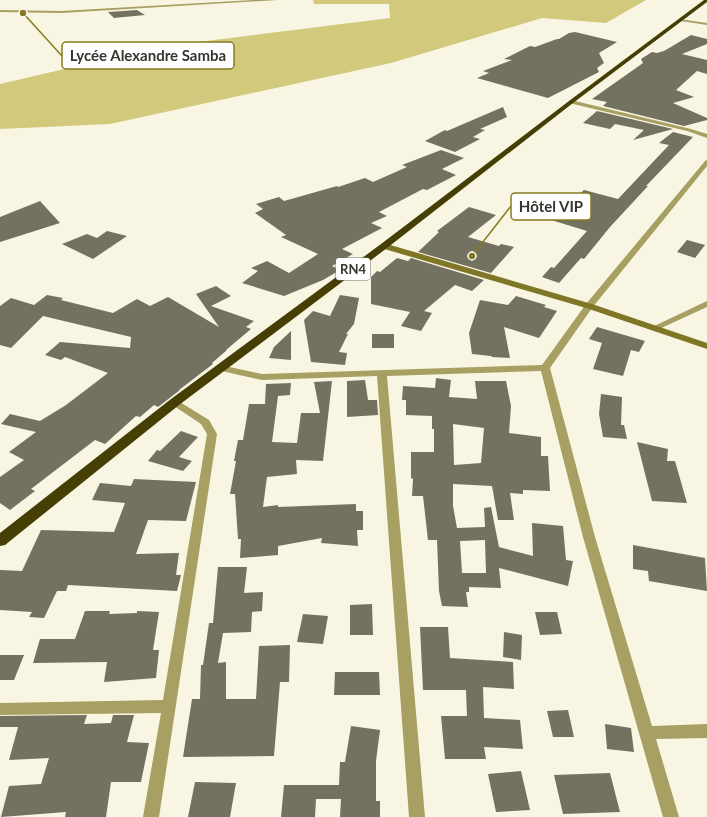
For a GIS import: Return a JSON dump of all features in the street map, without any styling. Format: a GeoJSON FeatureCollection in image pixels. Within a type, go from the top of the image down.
{"type":"FeatureCollection","features":[{"type":"Feature","properties":{"kind":"highway","name":"RN4"},"geometry":{"type":"LineString","coordinates":[[0,541],[175,402],[384,246],[571,102],[707,0]]}},
{"type":"Feature","properties":{"kind":"street"},"geometry":{"type":"LineString","coordinates":[[0,11],[61,12],[276,0]]}},
{"type":"Feature","properties":{"kind":"street"},"geometry":{"type":"LineString","coordinates":[[681,20],[707,24]]}},
{"type":"Feature","properties":{"kind":"street"},"geometry":{"type":"LineString","coordinates":[[571,102],[689,130],[707,136]]}},
{"type":"Feature","properties":{"kind":"street"},"geometry":{"type":"LineString","coordinates":[[671,817],[589,537],[545,368],[589,306],[707,162]]}},
{"type":"Feature","properties":{"kind":"street"},"geometry":{"type":"LineString","coordinates":[[697,174],[707,177]]}},
{"type":"Feature","properties":{"kind":"street"},"geometry":{"type":"LineString","coordinates":[[384,246],[589,306],[707,346]]}},
{"type":"Feature","properties":{"kind":"street"},"geometry":{"type":"LineString","coordinates":[[654,328],[707,304]]}},
{"type":"Feature","properties":{"kind":"street"},"geometry":{"type":"LineString","coordinates":[[220,368],[262,377],[545,368]]}},
{"type":"Feature","properties":{"kind":"street"},"geometry":{"type":"LineString","coordinates":[[382,374],[417,817]]}},
{"type":"Feature","properties":{"kind":"street"},"geometry":{"type":"LineString","coordinates":[[151,817],[167,706],[212,434],[204,422],[175,402]]}},
{"type":"Feature","properties":{"kind":"street"},"geometry":{"type":"LineString","coordinates":[[0,709],[167,706]]}},
{"type":"Feature","properties":{"kind":"street"},"geometry":{"type":"LineString","coordinates":[[646,732],[707,731]]}},
{"type":"Feature","properties":{"kind":"shaded area"},"geometry":{"type":"Polygon","coordinates":[[[313,0],[646,0],[606,23],[542,18],[391,63],[110,124],[0,129],[0,84],[159,47],[390,18],[389,4],[314,4],[313,0]]]}},
{"type":"Feature","properties":{"kind":"building"},"geometry":{"type":"Polygon","coordinates":[[[137,10],[145,15],[114,18],[108,12],[137,10]]]}},
{"type":"Feature","properties":{"kind":"building"},"geometry":{"type":"Polygon","coordinates":[[[575,32],[617,42],[599,53],[604,63],[597,68],[599,72],[548,98],[477,78],[489,73],[483,71],[512,60],[504,59],[530,46],[535,47],[575,32]]]}},
{"type":"Feature","properties":{"kind":"building"},"geometry":{"type":"Polygon","coordinates":[[[691,35],[707,39],[707,44],[682,54],[707,60],[707,74],[697,71],[676,90],[694,97],[673,103],[707,118],[707,120],[684,126],[603,106],[607,102],[592,99],[643,63],[641,59],[652,52],[657,53],[664,51],[691,35]]]}},
{"type":"Feature","properties":{"kind":"building"},"geometry":{"type":"Polygon","coordinates":[[[503,107],[507,117],[480,129],[485,130],[473,137],[480,139],[455,152],[425,141],[445,130],[447,131],[503,107]]]}},
{"type":"Feature","properties":{"kind":"building"},"geometry":{"type":"Polygon","coordinates":[[[597,111],[673,129],[633,140],[644,130],[615,124],[610,129],[583,123],[597,111]]]}},
{"type":"Feature","properties":{"kind":"building"},"geometry":{"type":"Polygon","coordinates":[[[673,132],[693,137],[646,186],[648,186],[610,227],[584,259],[581,258],[559,283],[542,277],[551,267],[554,268],[587,231],[551,220],[584,190],[618,199],[669,145],[659,143],[673,132]]]}},
{"type":"Feature","properties":{"kind":"building"},"geometry":{"type":"Polygon","coordinates":[[[441,150],[464,158],[442,169],[456,175],[427,190],[423,189],[379,212],[387,216],[371,223],[382,228],[342,249],[353,254],[332,266],[340,270],[323,280],[284,296],[242,283],[258,271],[251,268],[267,261],[289,273],[318,254],[281,237],[286,235],[255,213],[263,209],[256,204],[279,197],[284,201],[337,186],[338,187],[365,178],[373,182],[407,167],[402,165],[441,150]]]}},
{"type":"Feature","properties":{"kind":"building"},"geometry":{"type":"Polygon","coordinates":[[[40,201],[60,223],[0,242],[0,217],[40,201]]]}},
{"type":"Feature","properties":{"kind":"building"},"geometry":{"type":"Polygon","coordinates":[[[469,207],[496,215],[468,237],[499,246],[501,244],[514,247],[491,273],[418,252],[439,232],[437,231],[469,207]]]}},
{"type":"Feature","properties":{"kind":"building"},"geometry":{"type":"Polygon","coordinates":[[[107,231],[127,236],[93,259],[62,244],[87,234],[97,238],[107,231]]]}},
{"type":"Feature","properties":{"kind":"building"},"geometry":{"type":"Polygon","coordinates":[[[687,240],[705,245],[695,258],[677,252],[687,240]]]}},
{"type":"Feature","properties":{"kind":"building"},"geometry":{"type":"Polygon","coordinates":[[[397,258],[408,261],[411,258],[484,280],[472,291],[455,285],[424,311],[432,313],[421,331],[401,326],[410,312],[371,304],[371,277],[377,271],[380,272],[397,258]]]}},
{"type":"Feature","properties":{"kind":"building"},"geometry":{"type":"Polygon","coordinates":[[[216,286],[231,296],[211,306],[254,321],[246,327],[251,329],[226,350],[212,363],[213,364],[158,407],[154,405],[140,417],[136,416],[105,444],[95,440],[31,489],[35,491],[10,510],[0,503],[0,477],[24,460],[9,452],[36,432],[1,424],[10,414],[40,421],[66,405],[108,373],[65,357],[61,360],[45,355],[60,342],[130,348],[131,337],[43,316],[11,348],[0,345],[0,306],[11,298],[34,305],[47,295],[63,298],[61,300],[113,313],[137,299],[150,306],[168,297],[219,327],[196,294],[216,286]]]}},
{"type":"Feature","properties":{"kind":"building"},"geometry":{"type":"Polygon","coordinates":[[[340,295],[359,298],[354,324],[346,334],[348,334],[339,352],[347,353],[345,365],[311,362],[304,320],[313,311],[330,316],[340,295]]]}},
{"type":"Feature","properties":{"kind":"building"},"geometry":{"type":"Polygon","coordinates":[[[516,296],[546,305],[544,307],[557,311],[539,338],[504,327],[510,358],[472,354],[469,333],[480,300],[508,305],[516,296]]]}},
{"type":"Feature","properties":{"kind":"building"},"geometry":{"type":"Polygon","coordinates":[[[597,327],[645,341],[639,352],[631,350],[623,376],[593,369],[602,343],[589,339],[597,327]]]}},
{"type":"Feature","properties":{"kind":"building"},"geometry":{"type":"Polygon","coordinates":[[[291,331],[291,360],[269,358],[274,347],[291,331]]]}},
{"type":"Feature","properties":{"kind":"building"},"geometry":{"type":"Polygon","coordinates":[[[372,334],[394,334],[394,348],[372,348],[372,334]]]}},
{"type":"Feature","properties":{"kind":"building"},"geometry":{"type":"Polygon","coordinates":[[[436,378],[451,380],[449,397],[477,399],[475,381],[506,381],[511,406],[509,433],[541,437],[541,456],[548,456],[550,491],[523,490],[523,494],[510,493],[514,520],[498,520],[492,486],[453,484],[453,506],[457,528],[485,527],[484,508],[491,507],[499,547],[533,556],[532,523],[563,526],[566,560],[573,561],[568,586],[499,568],[501,588],[469,587],[469,592],[466,592],[468,607],[442,606],[439,591],[437,540],[428,540],[423,496],[412,496],[413,479],[411,478],[411,452],[434,452],[434,429],[432,429],[432,416],[406,415],[406,400],[402,400],[403,386],[435,388],[436,378]],[[453,424],[454,465],[481,463],[484,428],[453,424]],[[485,540],[460,541],[462,573],[486,573],[485,540]]]}},
{"type":"Feature","properties":{"kind":"building"},"geometry":{"type":"Polygon","coordinates":[[[365,380],[368,400],[377,400],[378,415],[347,417],[347,381],[365,380]]]}},
{"type":"Feature","properties":{"kind":"building"},"geometry":{"type":"Polygon","coordinates":[[[332,381],[323,461],[296,460],[297,474],[267,477],[263,507],[278,505],[278,507],[356,504],[356,511],[363,511],[363,530],[357,530],[358,546],[321,543],[322,538],[278,546],[278,555],[240,558],[241,539],[238,539],[235,494],[230,494],[238,440],[243,440],[249,404],[265,404],[266,384],[291,383],[290,395],[278,396],[272,442],[297,443],[301,413],[320,413],[314,382],[332,381]]]}},
{"type":"Feature","properties":{"kind":"building"},"geometry":{"type":"Polygon","coordinates":[[[601,394],[622,397],[621,425],[624,425],[627,439],[603,437],[599,414],[601,394]]]}},
{"type":"Feature","properties":{"kind":"building"},"geometry":{"type":"Polygon","coordinates":[[[181,431],[198,437],[179,457],[192,461],[183,471],[148,461],[157,450],[160,451],[181,431]]]}},
{"type":"Feature","properties":{"kind":"building"},"geometry":{"type":"Polygon","coordinates":[[[637,442],[668,449],[667,461],[675,461],[687,503],[652,501],[637,442]]]}},
{"type":"Feature","properties":{"kind":"building"},"geometry":{"type":"Polygon","coordinates":[[[134,479],[196,482],[186,521],[148,520],[136,554],[179,553],[176,575],[181,575],[177,591],[68,585],[66,591],[57,591],[44,618],[29,617],[32,612],[0,610],[0,570],[22,571],[41,530],[114,532],[125,503],[92,500],[100,483],[131,486],[134,479]]]}},
{"type":"Feature","properties":{"kind":"building"},"geometry":{"type":"Polygon","coordinates":[[[633,545],[705,558],[707,591],[649,581],[648,571],[633,569],[633,545]]]}},
{"type":"Feature","properties":{"kind":"building"},"geometry":{"type":"Polygon","coordinates":[[[218,567],[247,567],[244,593],[263,592],[262,611],[252,612],[251,632],[223,633],[218,663],[226,662],[226,699],[256,699],[259,646],[290,645],[289,682],[280,682],[274,756],[183,757],[192,699],[200,699],[201,665],[203,665],[209,623],[213,623],[218,567]]]}},
{"type":"Feature","properties":{"kind":"building"},"geometry":{"type":"Polygon","coordinates":[[[372,604],[373,635],[350,635],[350,605],[372,604]]]}},
{"type":"Feature","properties":{"kind":"building"},"geometry":{"type":"Polygon","coordinates":[[[85,611],[110,611],[109,614],[137,613],[137,611],[159,612],[153,650],[159,650],[156,678],[104,682],[107,662],[33,663],[40,639],[75,639],[85,611]]]}},
{"type":"Feature","properties":{"kind":"building"},"geometry":{"type":"Polygon","coordinates":[[[535,612],[557,612],[562,634],[540,635],[535,612]]]}},
{"type":"Feature","properties":{"kind":"building"},"geometry":{"type":"Polygon","coordinates":[[[303,614],[328,616],[323,644],[297,642],[303,614]]]}},
{"type":"Feature","properties":{"kind":"building"},"geometry":{"type":"Polygon","coordinates":[[[420,627],[448,627],[450,658],[513,662],[514,689],[483,687],[484,718],[520,720],[523,749],[484,747],[486,759],[445,759],[441,716],[467,716],[466,690],[423,690],[420,627]]]}},
{"type":"Feature","properties":{"kind":"building"},"geometry":{"type":"Polygon","coordinates":[[[504,632],[522,635],[521,660],[503,657],[504,632]]]}},
{"type":"Feature","properties":{"kind":"building"},"geometry":{"type":"Polygon","coordinates":[[[0,655],[24,655],[14,680],[0,680],[0,655]]]}},
{"type":"Feature","properties":{"kind":"building"},"geometry":{"type":"Polygon","coordinates":[[[335,672],[379,672],[380,695],[334,695],[335,672]]]}},
{"type":"Feature","properties":{"kind":"building"},"geometry":{"type":"Polygon","coordinates":[[[568,710],[574,737],[553,737],[547,711],[568,710]]]}},
{"type":"Feature","properties":{"kind":"building"},"geometry":{"type":"Polygon","coordinates":[[[87,715],[84,724],[111,723],[113,715],[134,715],[127,742],[149,743],[141,782],[111,782],[106,817],[65,817],[66,812],[1,817],[9,786],[41,784],[49,758],[9,760],[18,727],[0,727],[0,716],[87,715]]]}},
{"type":"Feature","properties":{"kind":"building"},"geometry":{"type":"Polygon","coordinates":[[[605,724],[631,728],[634,752],[607,749],[605,724]]]}},
{"type":"Feature","properties":{"kind":"building"},"geometry":{"type":"Polygon","coordinates":[[[351,726],[380,730],[376,761],[376,801],[380,801],[380,817],[340,817],[341,799],[316,799],[315,817],[281,817],[284,785],[339,785],[340,762],[345,762],[351,726]]]}},
{"type":"Feature","properties":{"kind":"building"},"geometry":{"type":"Polygon","coordinates":[[[521,771],[530,810],[496,812],[488,774],[521,771]]]}},
{"type":"Feature","properties":{"kind":"building"},"geometry":{"type":"Polygon","coordinates":[[[610,773],[620,812],[563,814],[554,775],[610,773]]]}},
{"type":"Feature","properties":{"kind":"building"},"geometry":{"type":"Polygon","coordinates":[[[195,782],[236,783],[230,817],[188,817],[195,782]]]}},
{"type":"Feature","properties":{"kind":"place","name":"Lycée Alexandre Samba"},"geometry":{"type":"Point","coordinates":[23,13]}},
{"type":"Feature","properties":{"kind":"place","name":"Hôtel VIP"},"geometry":{"type":"Point","coordinates":[472,256]}}]}
